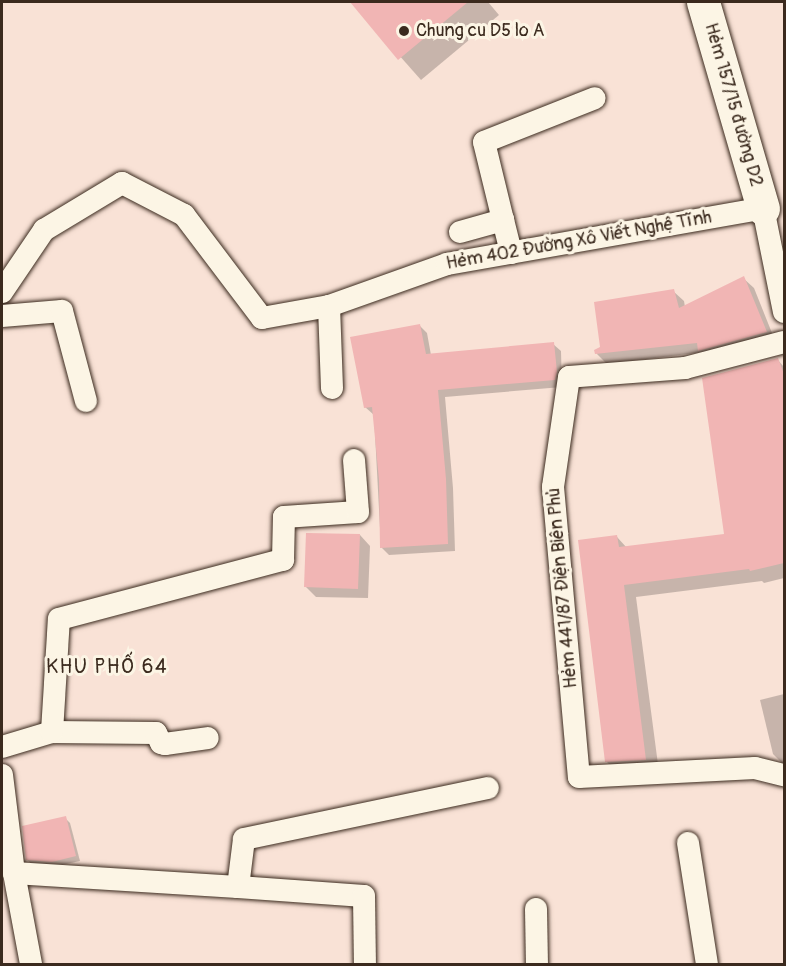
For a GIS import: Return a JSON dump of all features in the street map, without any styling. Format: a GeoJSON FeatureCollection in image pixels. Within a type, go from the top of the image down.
{"type":"FeatureCollection","features":[{"type":"Feature","properties":{"kind":"street","name":"Hẻm 157/15 đường D2"},"geometry":{"type":"LineString","coordinates":[[703,2],[763,208]]}},
{"type":"Feature","properties":{"kind":"lane"},"geometry":{"type":"LineString","coordinates":[[511,253],[484,142],[595,98]]}},
{"type":"Feature","properties":{"kind":"lane","name":"Hẻm 402 Đường Xô Viết Nghệ Tĩnh"},"geometry":{"type":"LineString","coordinates":[[2,292],[44,230],[122,183],[184,215],[262,318],[329,306],[447,264],[763,208]]}},
{"type":"Feature","properties":{"kind":"lane"},"geometry":{"type":"LineString","coordinates":[[763,208],[784,312]]}},
{"type":"Feature","properties":{"kind":"lane"},"geometry":{"type":"LineString","coordinates":[[460,232],[503,220]]}},
{"type":"Feature","properties":{"kind":"lane"},"geometry":{"type":"LineString","coordinates":[[329,306],[332,388]]}},
{"type":"Feature","properties":{"kind":"lane"},"geometry":{"type":"LineString","coordinates":[[2,316],[62,311],[86,401]]}},
{"type":"Feature","properties":{"kind":"lane","name":"Hẻm 441/87 Điện Biên Phủ"},"geometry":{"type":"LineString","coordinates":[[784,342],[685,368],[569,377],[552,487],[579,777],[755,768],[784,775]]}},
{"type":"Feature","properties":{"kind":"lane"},"geometry":{"type":"LineString","coordinates":[[52,732],[59,619],[283,560],[284,517],[358,512],[354,460]]}},
{"type":"Feature","properties":{"kind":"lane"},"geometry":{"type":"LineString","coordinates":[[2,747],[52,732],[156,733],[161,743],[165,744],[208,738]]}},
{"type":"Feature","properties":{"kind":"lane"},"geometry":{"type":"LineString","coordinates":[[2,775],[14,873],[31,964]]}},
{"type":"Feature","properties":{"kind":"lane"},"geometry":{"type":"LineString","coordinates":[[238,888],[244,838],[488,788]]}},
{"type":"Feature","properties":{"kind":"lane"},"geometry":{"type":"LineString","coordinates":[[688,843],[706,964]]}},
{"type":"Feature","properties":{"kind":"lane"},"geometry":{"type":"LineString","coordinates":[[14,873],[364,896],[365,964]]}},
{"type":"Feature","properties":{"kind":"lane"},"geometry":{"type":"LineString","coordinates":[[536,909],[537,964]]}},
{"type":"Feature","properties":{"kind":"building","name":"Chung cu D5 lo A"},"geometry":{"type":"Polygon","coordinates":[[[350,2],[468,2],[398,60],[350,2]]]}},
{"type":"Feature","properties":{"kind":"building"},"geometry":{"type":"Polygon","coordinates":[[[744,276],[767,332],[698,351],[697,343],[595,354],[594,350],[600,347],[594,302],[674,289],[679,308],[744,276]]]}},
{"type":"Feature","properties":{"kind":"building"},"geometry":{"type":"Polygon","coordinates":[[[420,324],[426,354],[554,342],[557,372],[555,380],[438,390],[446,479],[448,544],[380,548],[379,480],[372,407],[364,408],[350,337],[420,324]]]}},
{"type":"Feature","properties":{"kind":"building"},"geometry":{"type":"Polygon","coordinates":[[[778,358],[784,374],[784,563],[750,571],[749,569],[624,585],[646,760],[605,762],[578,540],[617,535],[619,547],[724,534],[702,378],[778,358]]]}},
{"type":"Feature","properties":{"kind":"building"},"geometry":{"type":"Polygon","coordinates":[[[306,533],[360,534],[358,589],[304,587],[306,533]]]}},
{"type":"Feature","properties":{"kind":"building"},"geometry":{"type":"Polygon","coordinates":[[[66,816],[76,856],[52,862],[26,860],[22,826],[66,816]]]}},
{"type":"Feature","properties":{"kind":"place","name":"Chung cu D5 lo A"},"geometry":{"type":"Point","coordinates":[404,31]}},
{"type":"Feature","properties":{"kind":"district","name":"KHU PHỐ 64"},"geometry":{"type":"Point","coordinates":[107,666]}}]}
